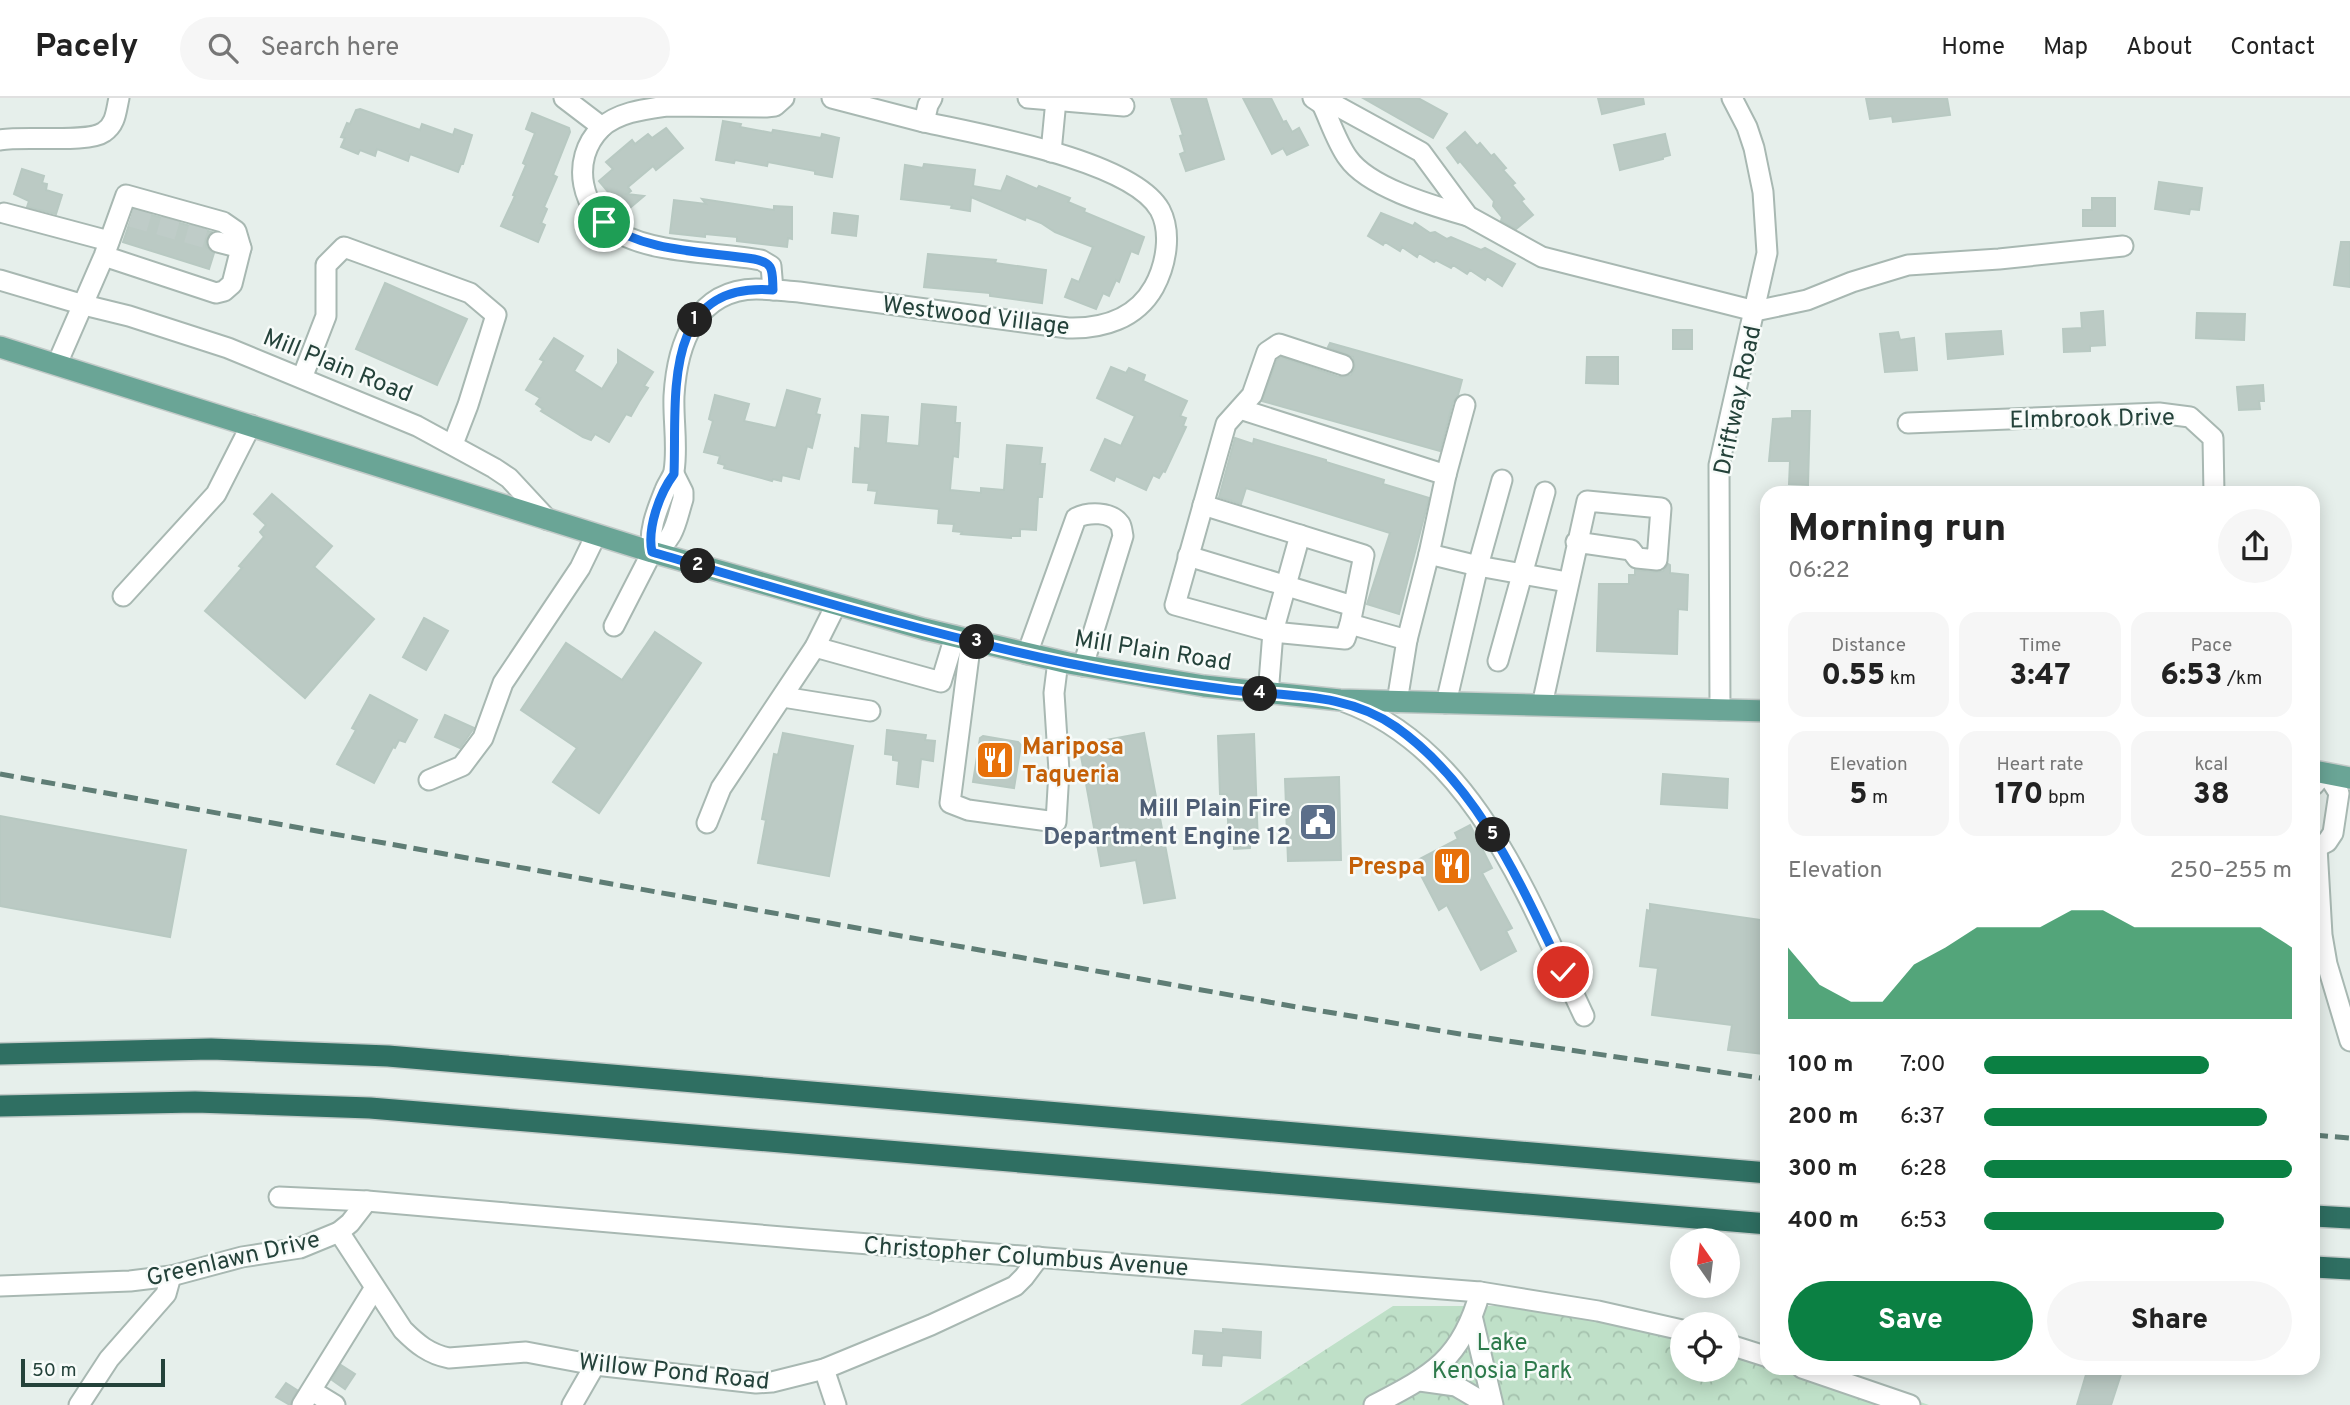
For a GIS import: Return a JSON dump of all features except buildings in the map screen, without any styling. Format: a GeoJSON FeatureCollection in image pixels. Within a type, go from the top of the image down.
{"type":"FeatureCollection","features":[{"type":"Feature","properties":{"kind":"highway"},"geometry":{"type":"LineString","coordinates":[[0,1054],[211,1049],[388,1056],[1760,1172]]}},
{"type":"Feature","properties":{"kind":"highway"},"geometry":{"type":"LineString","coordinates":[[0,1107],[195,1102],[370,1108],[1760,1222]]}},
{"type":"Feature","properties":{"kind":"highway"},"geometry":{"type":"LineString","coordinates":[[2320,1216],[2350,1218]]}},
{"type":"Feature","properties":{"kind":"highway"},"geometry":{"type":"LineString","coordinates":[[2320,1267],[2350,1269]]}},
{"type":"Feature","properties":{"kind":"main road","name":"Mill Plain Road"},"geometry":{"type":"LineString","coordinates":[[0,347],[652,552],[836,605],[1058,661],[1268,695],[1397,702],[1760,711]]}},
{"type":"Feature","properties":{"kind":"main road"},"geometry":{"type":"LineString","coordinates":[[2320,776],[2350,778]]}},
{"type":"Feature","properties":{"kind":"street"},"geometry":{"type":"LineString","coordinates":[[0,141],[94,137],[105,132],[114,121],[119,98]]}},
{"type":"Feature","properties":{"kind":"street"},"geometry":{"type":"LineString","coordinates":[[564,98],[602,127]]}},
{"type":"Feature","properties":{"kind":"street"},"geometry":{"type":"LineString","coordinates":[[773,290],[771,266],[761,260],[646,244],[617,232],[604,222],[589,203],[583,181],[588,149],[602,127],[618,117],[651,108],[687,105],[775,106],[784,98]]}},
{"type":"Feature","properties":{"kind":"street","name":"Westwood Village"},"geometry":{"type":"LineString","coordinates":[[652,552],[650,534],[665,489],[674,474],[677,366],[693,323],[706,307],[723,296],[756,289],[773,290],[1068,328],[1092,328],[1114,322],[1135,310],[1152,290],[1160,272],[1166,246],[1159,209],[1125,181],[1073,158],[832,98]]}},
{"type":"Feature","properties":{"kind":"street"},"geometry":{"type":"LineString","coordinates":[[924,121],[932,98]]}},
{"type":"Feature","properties":{"kind":"street"},"geometry":{"type":"LineString","coordinates":[[1028,98],[1124,106]]}},
{"type":"Feature","properties":{"kind":"street","name":"Driftway Road"},"geometry":{"type":"LineString","coordinates":[[1720,710],[1719,465],[1767,253],[1763,192],[1754,148],[1732,98]]}},
{"type":"Feature","properties":{"kind":"street"},"geometry":{"type":"LineString","coordinates":[[1051,152],[1056,100]]}},
{"type":"Feature","properties":{"kind":"street"},"geometry":{"type":"LineString","coordinates":[[1317,101],[1337,106],[1421,152],[1468,216]]}},
{"type":"Feature","properties":{"kind":"street"},"geometry":{"type":"LineString","coordinates":[[1317,101],[1348,159],[1370,178],[1423,203],[1468,216],[1542,257],[1755,311],[1807,300],[1908,265],[2123,246]]}},
{"type":"Feature","properties":{"kind":"street"},"geometry":{"type":"LineString","coordinates":[[4,213],[106,249],[216,293],[224,291],[232,284],[241,248],[236,231],[223,222],[126,195],[125,215],[106,249],[57,364]]}},
{"type":"Feature","properties":{"kind":"street"},"geometry":{"type":"LineString","coordinates":[[218,242],[241,248]]}},
{"type":"Feature","properties":{"kind":"street"},"geometry":{"type":"LineString","coordinates":[[302,378],[326,316],[326,265],[344,247],[470,293],[496,315],[453,444]]}},
{"type":"Feature","properties":{"kind":"street","name":"Mill Plain Road"},"geometry":{"type":"LineString","coordinates":[[0,280],[203,340],[404,420],[453,444],[509,478],[548,520]]}},
{"type":"Feature","properties":{"kind":"street"},"geometry":{"type":"LineString","coordinates":[[1203,506],[1364,555],[1345,639],[1273,632],[1175,605],[1226,424],[1252,395],[1267,352],[1279,344],[1343,365]]}},
{"type":"Feature","properties":{"kind":"street"},"geometry":{"type":"LineString","coordinates":[[1397,702],[1407,640],[1465,405]]}},
{"type":"Feature","properties":{"kind":"street"},"geometry":{"type":"LineString","coordinates":[[1240,409],[1446,475]]}},
{"type":"Feature","properties":{"kind":"street","name":"Elmbrook Drive"},"geometry":{"type":"LineString","coordinates":[[1908,423],[2160,413],[2190,417],[2213,438],[2214,486]]}},
{"type":"Feature","properties":{"kind":"street"},"geometry":{"type":"LineString","coordinates":[[123,596],[216,494],[251,425]]}},
{"type":"Feature","properties":{"kind":"street"},"geometry":{"type":"LineString","coordinates":[[1446,703],[1478,566],[1502,480]]}},
{"type":"Feature","properties":{"kind":"street"},"geometry":{"type":"LineString","coordinates":[[1498,661],[1545,492]]}},
{"type":"Feature","properties":{"kind":"street"},"geometry":{"type":"LineString","coordinates":[[1542,705],[1567,582],[1576,542],[1587,501],[1661,508],[1657,560],[1637,558],[1631,550],[1576,542]]}},
{"type":"Feature","properties":{"kind":"street"},"geometry":{"type":"LineString","coordinates":[[1027,654],[1076,518],[1084,514],[1108,515],[1120,524],[1123,536],[1083,666]]}},
{"type":"Feature","properties":{"kind":"street"},"geometry":{"type":"LineString","coordinates":[[429,780],[462,766],[483,738],[503,682],[580,568],[596,535]]}},
{"type":"Feature","properties":{"kind":"street"},"geometry":{"type":"LineString","coordinates":[[1268,695],[1273,632],[1300,535]]}},
{"type":"Feature","properties":{"kind":"street"},"geometry":{"type":"LineString","coordinates":[[614,626],[652,552]]}},
{"type":"Feature","properties":{"kind":"street"},"geometry":{"type":"LineString","coordinates":[[1429,554],[1567,582]]}},
{"type":"Feature","properties":{"kind":"street"},"geometry":{"type":"LineString","coordinates":[[1188,556],[1286,586],[1407,640]]}},
{"type":"Feature","properties":{"kind":"street"},"geometry":{"type":"LineString","coordinates":[[707,823],[721,788],[815,647],[836,605]]}},
{"type":"Feature","properties":{"kind":"street"},"geometry":{"type":"LineString","coordinates":[[815,647],[941,682],[963,638]]}},
{"type":"Feature","properties":{"kind":"street"},"geometry":{"type":"LineString","coordinates":[[963,638],[964,696],[950,803],[968,810],[1056,822],[1059,771],[1054,693],[1058,661]]}},
{"type":"Feature","properties":{"kind":"street"},"geometry":{"type":"LineString","coordinates":[[783,696],[870,711]]}},
{"type":"Feature","properties":{"kind":"street"},"geometry":{"type":"LineString","coordinates":[[1340,700],[1368,710],[1395,727],[1435,761],[1467,798],[1488,826],[1514,870],[1584,1016]]}},
{"type":"Feature","properties":{"kind":"street"},"geometry":{"type":"LineString","coordinates":[[2320,777],[2332,782],[2339,793],[2333,833],[2326,842],[2320,844]]}},
{"type":"Feature","properties":{"kind":"street"},"geometry":{"type":"LineString","coordinates":[[2320,909],[2327,964],[2350,1041]]}},
{"type":"Feature","properties":{"kind":"street","name":"Christopher Columbus Avenue"},"geometry":{"type":"LineString","coordinates":[[279,1197],[367,1201],[793,1238],[1480,1292],[1598,1311],[1670,1327]]}},
{"type":"Feature","properties":{"kind":"street","name":"Greenlawn Drive"},"geometry":{"type":"LineString","coordinates":[[0,1286],[130,1281],[171,1276],[242,1257],[300,1248],[339,1232],[350,1223],[367,1201]]}},
{"type":"Feature","properties":{"kind":"street","name":"Willow Pond Road"},"geometry":{"type":"LineString","coordinates":[[339,1232],[374,1289],[409,1336],[429,1352],[440,1356],[449,1358],[526,1352],[595,1365],[756,1383],[785,1380],[824,1369],[931,1325],[1003,1292],[1024,1277],[1039,1257]]}},
{"type":"Feature","properties":{"kind":"street"},"geometry":{"type":"LineString","coordinates":[[79,1405],[109,1359],[166,1294],[171,1276]]}},
{"type":"Feature","properties":{"kind":"street"},"geometry":{"type":"LineString","coordinates":[[335,1405],[307,1398],[374,1289]]}},
{"type":"Feature","properties":{"kind":"street"},"geometry":{"type":"LineString","coordinates":[[1374,1405],[1420,1381],[1450,1355],[1473,1320],[1480,1292]]}},
{"type":"Feature","properties":{"kind":"street"},"geometry":{"type":"LineString","coordinates":[[1473,1320],[1491,1405]]}},
{"type":"Feature","properties":{"kind":"street"},"geometry":{"type":"LineString","coordinates":[[1740,1347],[1760,1354]]}},
{"type":"Feature","properties":{"kind":"street"},"geometry":{"type":"LineString","coordinates":[[572,1405],[595,1365]]}},
{"type":"Feature","properties":{"kind":"street"},"geometry":{"type":"LineString","coordinates":[[824,1369],[836,1405]]}},
{"type":"Feature","properties":{"kind":"street"},"geometry":{"type":"LineString","coordinates":[[1822,1375],[1910,1405]]}},
{"type":"Feature","properties":{"kind":"street"},"geometry":{"type":"LineString","coordinates":[[1420,1381],[1448,1383],[1491,1405]]}},
{"type":"Feature","properties":{"kind":"green space","name":"Lake Kenosia Park"},"geometry":{"type":"Polygon","coordinates":[[[1393,1306],[1525,1306],[1670,1324],[1670,1382],[1740,1382],[1740,1342],[1760,1349],[1760,1375],[1842,1375],[1929,1405],[1240,1405],[1393,1306]]]}},
{"type":"Feature","properties":{"kind":"tunnel"},"geometry":{"type":"LineString","coordinates":[[131,217],[218,242]]}},
{"type":"Feature","properties":{"kind":"railway"},"geometry":{"type":"LineString","coordinates":[[0,774],[1291,1006],[1760,1078]]}},
{"type":"Feature","properties":{"kind":"railway"},"geometry":{"type":"LineString","coordinates":[[2320,1136],[2350,1138]]}},
{"type":"Feature","properties":{"kind":"place","name":"Mariposa Taqueria"},"geometry":{"type":"Point","coordinates":[995,760]}},
{"type":"Feature","properties":{"kind":"place","name":"Mill Plain Fire Department Engine 12"},"geometry":{"type":"Point","coordinates":[1318,822]}},
{"type":"Feature","properties":{"kind":"place","name":"Prespa"},"geometry":{"type":"Point","coordinates":[1452,866]}},
{"type":"Feature","properties":{"kind":"route"},"geometry":{"type":"LineString","coordinates":[[604,222],[617,232],[646,244],[761,260],[771,266],[772,271],[773,290],[743,290],[714,300],[699,314],[687,335],[677,366],[674,395],[674,474],[665,489],[650,534],[652,552],[924,629],[1058,661],[1268,695],[1340,700],[1368,710],[1420,747],[1443,769],[1482,818],[1514,870],[1563,972]]}}]}
